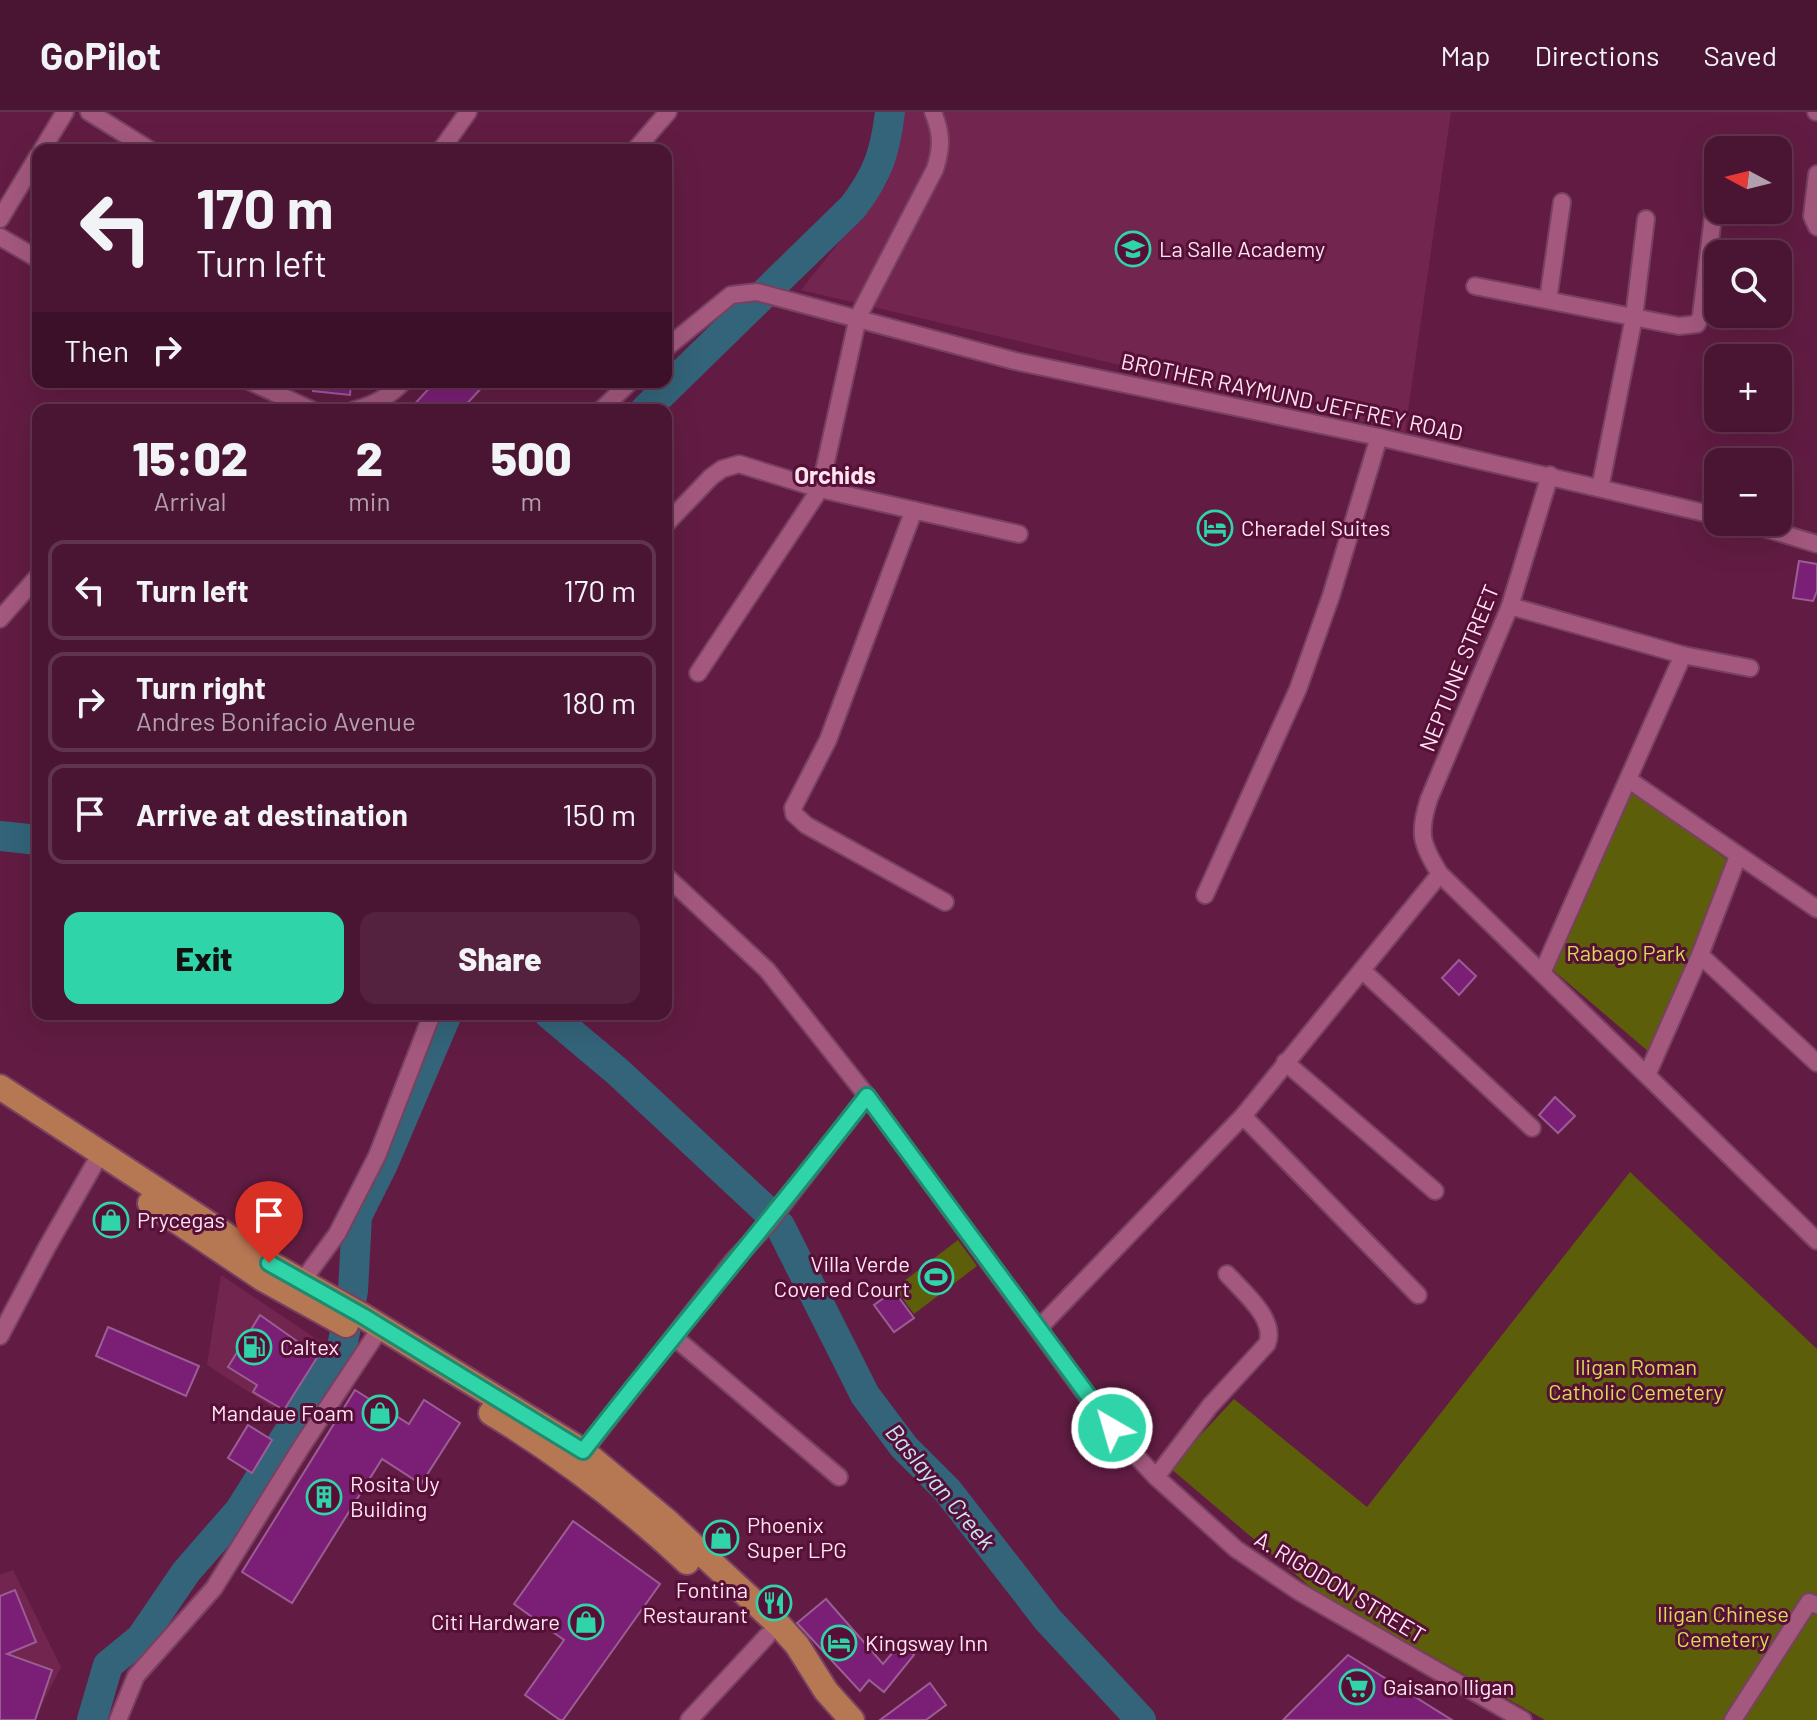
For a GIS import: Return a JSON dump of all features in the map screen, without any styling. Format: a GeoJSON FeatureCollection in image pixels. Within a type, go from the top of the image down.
{"type":"FeatureCollection","features":[{"type":"Feature","properties":{"kind":"highway"},"geometry":{"type":"LineString","coordinates":[[0,1087],[269,1263],[298,1288]]}},
{"type":"Feature","properties":{"kind":"highway"},"geometry":{"type":"LineString","coordinates":[[0,1106],[94,1165],[237,1262],[298,1288],[328,1305],[578,1458],[634,1514],[773,1631],[797,1645],[826,1691],[852,1720]]}},
{"type":"Feature","properties":{"kind":"street"},"geometry":{"type":"LineString","coordinates":[[46,144],[65,112]]}},
{"type":"Feature","properties":{"kind":"street"},"geometry":{"type":"LineString","coordinates":[[89,112],[140,144]]}},
{"type":"Feature","properties":{"kind":"street"},"geometry":{"type":"LineString","coordinates":[[445,144],[468,112]]}},
{"type":"Feature","properties":{"kind":"street"},"geometry":{"type":"LineString","coordinates":[[640,144],[668,112]]}},
{"type":"Feature","properties":{"kind":"street"},"geometry":{"type":"LineString","coordinates":[[698,673],[820,489],[858,317],[935,169],[941,148],[941,131],[933,112]]}},
{"type":"Feature","properties":{"kind":"street"},"geometry":{"type":"LineString","coordinates":[[0,219],[32,166]]}},
{"type":"Feature","properties":{"kind":"street"},"geometry":{"type":"LineString","coordinates":[[1817,174],[1812,216],[1817,227]]}},
{"type":"Feature","properties":{"kind":"street"},"geometry":{"type":"LineString","coordinates":[[1548,300],[1562,202]]}},
{"type":"Feature","properties":{"kind":"street"},"geometry":{"type":"LineString","coordinates":[[1600,488],[1634,317],[1646,219]]}},
{"type":"Feature","properties":{"kind":"street"},"geometry":{"type":"LineString","coordinates":[[1475,286],[1689,327],[1697,324],[1701,316],[1712,224]]}},
{"type":"Feature","properties":{"kind":"street"},"geometry":{"type":"LineString","coordinates":[[0,237],[32,256]]}},
{"type":"Feature","properties":{"kind":"street","name":"BROTHER RAYMUND JEFFREY ROAD"},"geometry":{"type":"LineString","coordinates":[[672,343],[731,295],[757,292],[1015,361],[1379,437],[1704,513]]}},
{"type":"Feature","properties":{"kind":"street"},"geometry":{"type":"LineString","coordinates":[[264,388],[299,404]]}},
{"type":"Feature","properties":{"kind":"street"},"geometry":{"type":"LineString","coordinates":[[374,404],[398,388]]}},
{"type":"Feature","properties":{"kind":"street"},"geometry":{"type":"LineString","coordinates":[[607,404],[624,388]]}},
{"type":"Feature","properties":{"kind":"street"},"geometry":{"type":"LineString","coordinates":[[1205,895],[1298,689],[1335,583],[1379,437]]}},
{"type":"Feature","properties":{"kind":"street"},"geometry":{"type":"LineString","coordinates":[[672,518],[711,477],[722,469],[739,464],[820,489],[1019,534]]}},
{"type":"Feature","properties":{"kind":"street","name":"NEPTUNE STREET"},"geometry":{"type":"LineString","coordinates":[[1550,475],[1510,606],[1422,820],[1422,838],[1440,874],[1817,1241]]}},
{"type":"Feature","properties":{"kind":"street"},"geometry":{"type":"LineString","coordinates":[[914,510],[828,740],[793,808],[794,814],[806,825],[945,902]]}},
{"type":"Feature","properties":{"kind":"street"},"geometry":{"type":"LineString","coordinates":[[1790,536],[1817,544]]}},
{"type":"Feature","properties":{"kind":"street"},"geometry":{"type":"LineString","coordinates":[[0,619],[32,583]]}},
{"type":"Feature","properties":{"kind":"street"},"geometry":{"type":"LineString","coordinates":[[1510,606],[1683,655],[1750,668]]}},
{"type":"Feature","properties":{"kind":"street"},"geometry":{"type":"LineString","coordinates":[[1542,973],[1683,655]]}},
{"type":"Feature","properties":{"kind":"street"},"geometry":{"type":"LineString","coordinates":[[1629,780],[1817,909]]}},
{"type":"Feature","properties":{"kind":"street"},"geometry":{"type":"LineString","coordinates":[[1647,1075],[1700,955],[1738,856]]}},
{"type":"Feature","properties":{"kind":"street"},"geometry":{"type":"LineString","coordinates":[[1038,1329],[1243,1116],[1440,874]]}},
{"type":"Feature","properties":{"kind":"street","name":"A. RIGODON STREET"},"geometry":{"type":"LineString","coordinates":[[672,882],[767,970],[867,1096],[1126,1445],[1156,1477],[1236,1549],[1298,1591],[1523,1720]]}},
{"type":"Feature","properties":{"kind":"street"},"geometry":{"type":"LineString","coordinates":[[1700,955],[1817,1063]]}},
{"type":"Feature","properties":{"kind":"street"},"geometry":{"type":"LineString","coordinates":[[1362,970],[1532,1128]]}},
{"type":"Feature","properties":{"kind":"street"},"geometry":{"type":"LineString","coordinates":[[298,1288],[337,1234],[377,1156],[430,1020]]}},
{"type":"Feature","properties":{"kind":"street"},"geometry":{"type":"LineString","coordinates":[[1285,1062],[1435,1191]]}},
{"type":"Feature","properties":{"kind":"street"},"geometry":{"type":"LineString","coordinates":[[578,1458],[732,1262],[768,1224],[867,1096]]}},
{"type":"Feature","properties":{"kind":"street"},"geometry":{"type":"LineString","coordinates":[[1243,1116],[1418,1295]]}},
{"type":"Feature","properties":{"kind":"street"},"geometry":{"type":"LineString","coordinates":[[0,1336],[94,1165]]}},
{"type":"Feature","properties":{"kind":"street"},"geometry":{"type":"LineString","coordinates":[[1156,1477],[1182,1440],[1267,1344],[1270,1336],[1265,1319],[1227,1274]]}},
{"type":"Feature","properties":{"kind":"street"},"geometry":{"type":"LineString","coordinates":[[118,1720],[136,1676],[214,1588],[302,1446],[369,1329]]}},
{"type":"Feature","properties":{"kind":"street"},"geometry":{"type":"LineString","coordinates":[[674,1337],[839,1477]]}},
{"type":"Feature","properties":{"kind":"street"},"geometry":{"type":"LineString","coordinates":[[1733,1720],[1809,1602],[1817,1605]]}},
{"type":"Feature","properties":{"kind":"street"},"geometry":{"type":"LineString","coordinates":[[689,1720],[773,1631]]}},
{"type":"Feature","properties":{"kind":"shaded area","name":"La Salle Academy"},"geometry":{"type":"Polygon","coordinates":[[[904,112],[1451,112],[1405,432],[801,290],[888,181],[904,112]]]}},
{"type":"Feature","properties":{"kind":"shaded area"},"geometry":{"type":"Polygon","coordinates":[[[221,1275],[327,1346],[285,1415],[207,1365],[221,1275]]]}},
{"type":"Feature","properties":{"kind":"shaded area"},"geometry":{"type":"Polygon","coordinates":[[[13,1570],[61,1667],[34,1720],[0,1720],[0,1575],[13,1570]]]}},
{"type":"Feature","properties":{"kind":"green space","name":"Rabago Park"},"geometry":{"type":"Polygon","coordinates":[[[1633,791],[1730,862],[1649,1052],[1553,970],[1633,791]]]}},
{"type":"Feature","properties":{"kind":"green space","name":"Iligan Roman Catholic Cemetery"},"geometry":{"type":"Polygon","coordinates":[[[1630,1172],[1817,1349],[1817,1720],[1545,1720],[1314,1590],[1170,1468],[1234,1399],[1367,1507],[1630,1172]]]}},
{"type":"Feature","properties":{"kind":"green space","name":"Villa Verde Covered Court"},"geometry":{"type":"Polygon","coordinates":[[[958,1240],[977,1266],[914,1314],[895,1288],[958,1240]]]}},
{"type":"Feature","properties":{"kind":"building"},"geometry":{"type":"Polygon","coordinates":[[[313,388],[351,388],[350,395],[313,391],[313,388]]]}},
{"type":"Feature","properties":{"kind":"building"},"geometry":{"type":"Polygon","coordinates":[[[429,388],[481,388],[467,404],[415,404],[429,388]]]}},
{"type":"Feature","properties":{"kind":"building"},"geometry":{"type":"Polygon","coordinates":[[[1799,561],[1817,564],[1817,591],[1813,601],[1793,598],[1799,561]]]}},
{"type":"Feature","properties":{"kind":"building"},"geometry":{"type":"Polygon","coordinates":[[[1459,960],[1476,976],[1459,995],[1442,978],[1459,960]]]}},
{"type":"Feature","properties":{"kind":"building"},"geometry":{"type":"Polygon","coordinates":[[[1555,1097],[1575,1116],[1558,1133],[1539,1115],[1555,1097]]]}},
{"type":"Feature","properties":{"kind":"building"},"geometry":{"type":"Polygon","coordinates":[[[894,1291],[914,1318],[894,1332],[874,1305],[894,1291]]]}},
{"type":"Feature","properties":{"kind":"building"},"geometry":{"type":"Polygon","coordinates":[[[260,1315],[318,1356],[284,1410],[253,1392],[257,1385],[228,1367],[260,1315]]]}},
{"type":"Feature","properties":{"kind":"building"},"geometry":{"type":"Polygon","coordinates":[[[108,1327],[199,1366],[186,1396],[96,1356],[108,1327]]]}},
{"type":"Feature","properties":{"kind":"building","name":"Rosita Uy Building"},"geometry":{"type":"Polygon","coordinates":[[[355,1390],[409,1424],[424,1400],[460,1423],[421,1484],[382,1459],[292,1603],[242,1572],[355,1390]]]}},
{"type":"Feature","properties":{"kind":"building"},"geometry":{"type":"Polygon","coordinates":[[[248,1425],[272,1440],[252,1473],[228,1458],[248,1425]]]}},
{"type":"Feature","properties":{"kind":"building","name":"Citi Hardware"},"geometry":{"type":"Polygon","coordinates":[[[573,1521],[660,1584],[563,1720],[560,1720],[525,1695],[564,1640],[514,1604],[573,1521]]]}},
{"type":"Feature","properties":{"kind":"building"},"geometry":{"type":"Polygon","coordinates":[[[15,1590],[36,1642],[7,1654],[52,1670],[35,1720],[0,1720],[0,1596],[15,1590]]]}},
{"type":"Feature","properties":{"kind":"building","name":"Kingsway Inn"},"geometry":{"type":"Polygon","coordinates":[[[826,1599],[883,1664],[900,1644],[914,1655],[884,1692],[869,1680],[860,1691],[797,1623],[826,1599]]]}},
{"type":"Feature","properties":{"kind":"building","name":"Gaisano Iligan"},"geometry":{"type":"Polygon","coordinates":[[[1348,1655],[1452,1720],[1283,1720],[1348,1655]]]}},
{"type":"Feature","properties":{"kind":"building"},"geometry":{"type":"Polygon","coordinates":[[[930,1683],[946,1705],[926,1720],[880,1720],[930,1683]]]}},
{"type":"Feature","properties":{"kind":"waterway"},"geometry":{"type":"LineString","coordinates":[[672,384],[853,207],[879,162],[890,112]]}},
{"type":"Feature","properties":{"kind":"waterway"},"geometry":{"type":"LineString","coordinates":[[651,404],[668,388]]}},
{"type":"Feature","properties":{"kind":"waterway","name":"Baslayan Creek"},"geometry":{"type":"LineString","coordinates":[[0,836],[32,839]]}},
{"type":"Feature","properties":{"kind":"waterway"},"geometry":{"type":"LineString","coordinates":[[92,1720],[108,1665],[141,1638],[186,1572],[240,1510],[342,1347],[353,1291],[357,1216],[383,1164],[444,1020]]}},
{"type":"Feature","properties":{"kind":"waterway","name":"Baslayan Creek"},"geometry":{"type":"LineString","coordinates":[[556,1020],[618,1072],[766,1210]]}},
{"type":"Feature","properties":{"kind":"waterway","name":"Baslayan Creek"},"geometry":{"type":"LineString","coordinates":[[780,1226],[865,1395],[904,1447],[947,1490],[1048,1620],[1141,1720]]}},
{"type":"Feature","properties":{"kind":"place","name":"La Salle Academy"},"geometry":{"type":"Point","coordinates":[1133,249]}},
{"type":"Feature","properties":{"kind":"place","name":"Cheradel Suites"},"geometry":{"type":"Point","coordinates":[1215,528]}},
{"type":"Feature","properties":{"kind":"place","name":"Prycegas"},"geometry":{"type":"Point","coordinates":[111,1220]}},
{"type":"Feature","properties":{"kind":"place","name":"Villa Verde Covered Court"},"geometry":{"type":"Point","coordinates":[936,1277]}},
{"type":"Feature","properties":{"kind":"place","name":"Caltex"},"geometry":{"type":"Point","coordinates":[254,1347]}},
{"type":"Feature","properties":{"kind":"place","name":"Mandaue Foam"},"geometry":{"type":"Point","coordinates":[380,1413]}},
{"type":"Feature","properties":{"kind":"place","name":"Rosita Uy Building"},"geometry":{"type":"Point","coordinates":[324,1497]}},
{"type":"Feature","properties":{"kind":"place","name":"Phoenix Super LPG"},"geometry":{"type":"Point","coordinates":[721,1538]}},
{"type":"Feature","properties":{"kind":"place","name":"Fontina Restaurant"},"geometry":{"type":"Point","coordinates":[774,1603]}},
{"type":"Feature","properties":{"kind":"place","name":"Citi Hardware"},"geometry":{"type":"Point","coordinates":[586,1622]}},
{"type":"Feature","properties":{"kind":"place","name":"Kingsway Inn"},"geometry":{"type":"Point","coordinates":[839,1643]}},
{"type":"Feature","properties":{"kind":"place","name":"Gaisano Iligan"},"geometry":{"type":"Point","coordinates":[1357,1687]}},
{"type":"Feature","properties":{"kind":"district","name":"Orchids"},"geometry":{"type":"Point","coordinates":[835,476]}},
{"type":"Feature","properties":{"kind":"route"},"geometry":{"type":"LineString","coordinates":[[269,1263],[363,1316],[583,1451],[732,1262],[768,1224],[867,1096],[1112,1428]]}},
{"type":"Feature","properties":{"kind":"park label","name":"Iligan Chinese Cemetery"},"geometry":{"type":"Point","coordinates":[1723,1626]}}]}
